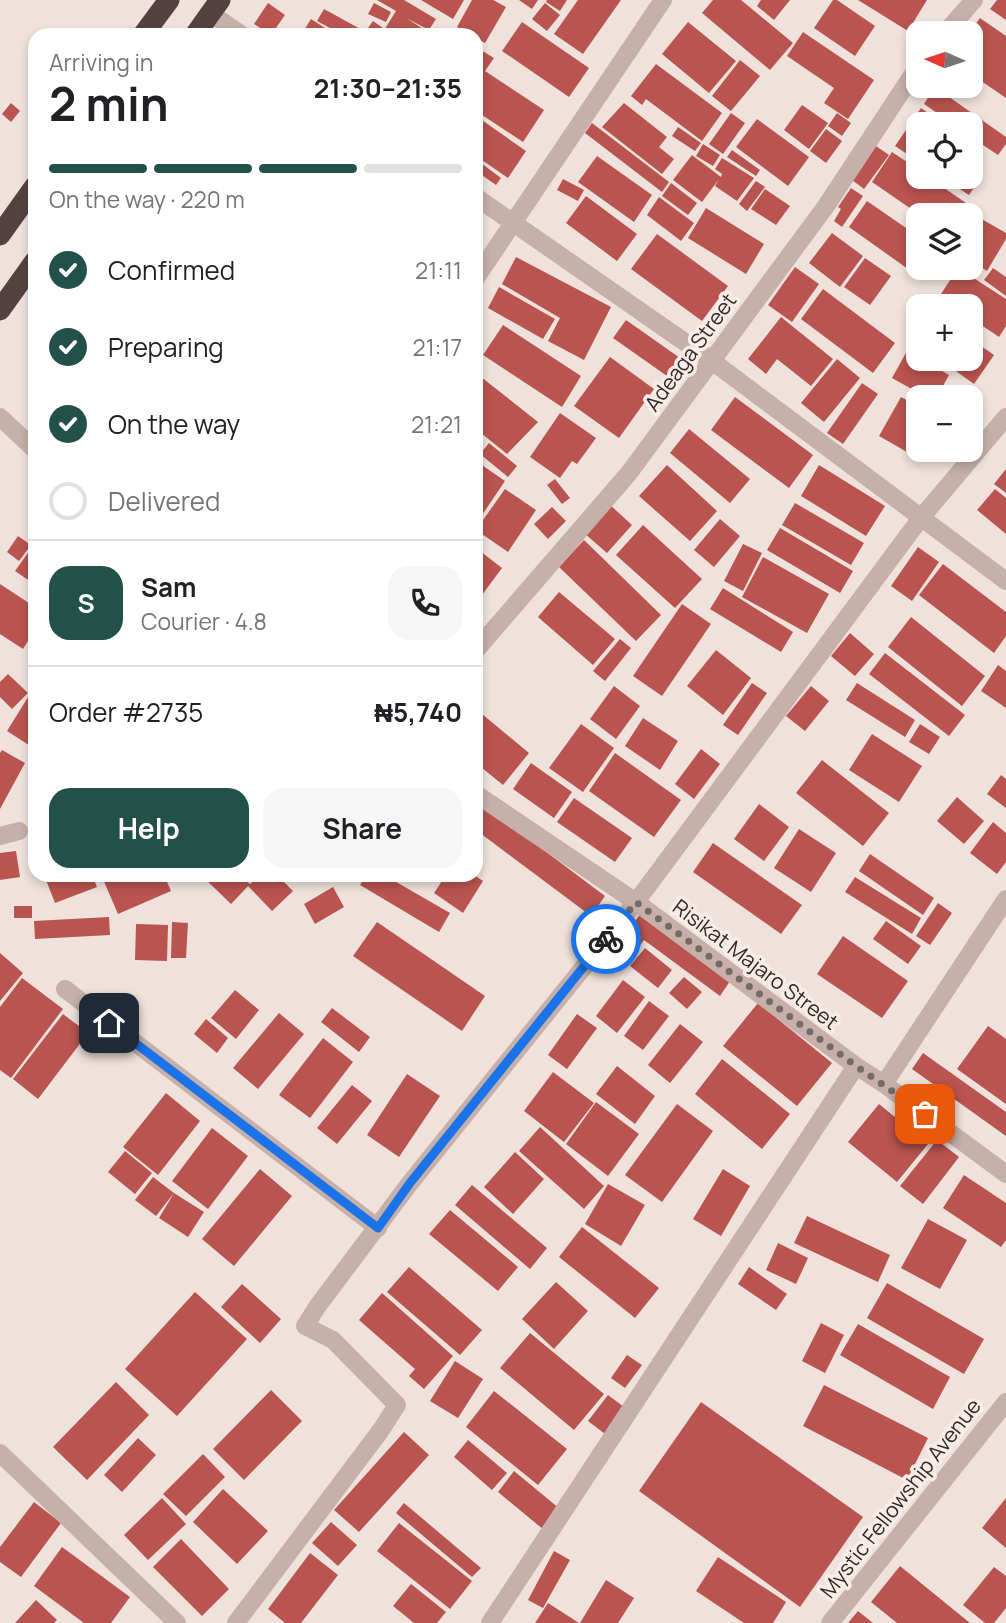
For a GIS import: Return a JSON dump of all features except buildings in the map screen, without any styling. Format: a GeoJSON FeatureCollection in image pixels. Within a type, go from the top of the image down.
{"type":"FeatureCollection","features":[{"type":"Feature","properties":{"kind":"highway"},"geometry":{"type":"LineString","coordinates":[[149,28],[169,0]]}},
{"type":"Feature","properties":{"kind":"highway"},"geometry":{"type":"LineString","coordinates":[[200,28],[215,7]]}},
{"type":"Feature","properties":{"kind":"highway"},"geometry":{"type":"LineString","coordinates":[[0,235],[28,196]]}},
{"type":"Feature","properties":{"kind":"highway"},"geometry":{"type":"LineString","coordinates":[[0,310],[28,271]]}},
{"type":"Feature","properties":{"kind":"street"},"geometry":{"type":"LineString","coordinates":[[483,268],[663,0]]}},
{"type":"Feature","properties":{"kind":"street"},"geometry":{"type":"LineString","coordinates":[[956,21],[974,0]]}},
{"type":"Feature","properties":{"kind":"street"},"geometry":{"type":"LineString","coordinates":[[215,7],[235,28]]}},
{"type":"Feature","properties":{"kind":"street","name":"Adeaga Street"},"geometry":{"type":"LineString","coordinates":[[483,642],[629,473],[826,206],[906,85]]}},
{"type":"Feature","properties":{"kind":"street"},"geometry":{"type":"LineString","coordinates":[[483,202],[712,360],[920,519],[1006,581]]}},
{"type":"Feature","properties":{"kind":"street"},"geometry":{"type":"LineString","coordinates":[[0,417],[28,443]]}},
{"type":"Feature","properties":{"kind":"street"},"geometry":{"type":"LineString","coordinates":[[236,1623],[397,1405],[333,1340],[305,1326],[317,1307],[410,1183],[636,902],[920,519],[1006,417]]}},
{"type":"Feature","properties":{"kind":"street","name":"Risikat Majaro Street"},"geometry":{"type":"LineString","coordinates":[[483,799],[636,902],[1006,1174]]}},
{"type":"Feature","properties":{"kind":"street"},"geometry":{"type":"LineString","coordinates":[[0,836],[19,831]]}},
{"type":"Feature","properties":{"kind":"street"},"geometry":{"type":"LineString","coordinates":[[884,1084],[1006,899]]}},
{"type":"Feature","properties":{"kind":"street"},"geometry":{"type":"LineString","coordinates":[[65,989],[378,1228]]}},
{"type":"Feature","properties":{"kind":"street"},"geometry":{"type":"LineString","coordinates":[[490,1623],[856,1066]]}},
{"type":"Feature","properties":{"kind":"street","name":"Mystic Fellowship Avenue"},"geometry":{"type":"LineString","coordinates":[[830,1623],[1006,1402]]}},
{"type":"Feature","properties":{"kind":"street"},"geometry":{"type":"LineString","coordinates":[[0,1453],[177,1623]]}},
{"type":"Feature","properties":{"kind":"way so far"},"geometry":{"type":"LineString","coordinates":[[606,939],[636,902],[856,1066],[925,1114]]}},
{"type":"Feature","properties":{"kind":"route"},"geometry":{"type":"LineString","coordinates":[[109,1023],[378,1228],[410,1183],[606,939]]}}]}
